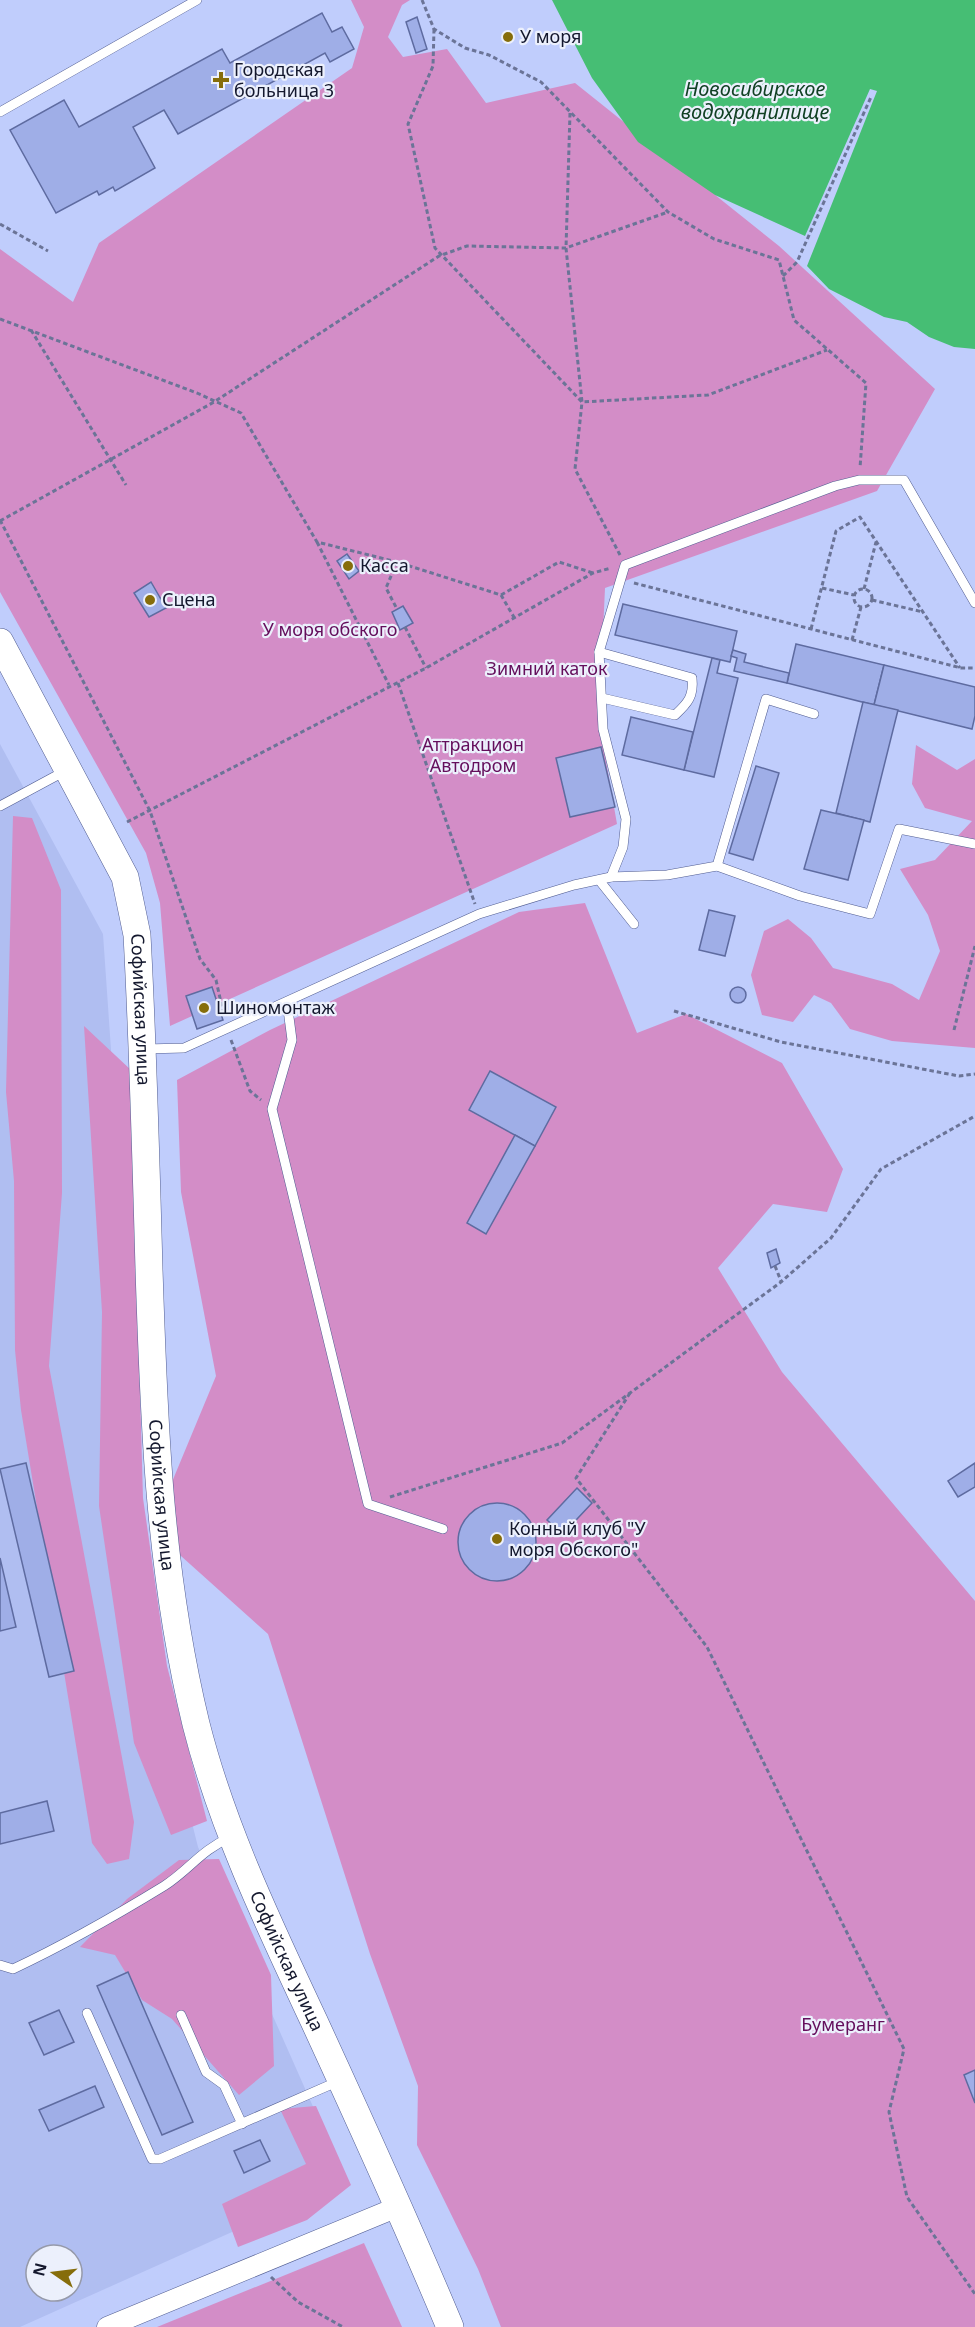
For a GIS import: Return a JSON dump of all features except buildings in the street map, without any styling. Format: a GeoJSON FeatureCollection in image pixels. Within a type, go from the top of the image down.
{"type":"FeatureCollection","features":[{"type":"Feature","properties":{"kind":"main road","name":"Софийская улица"},"geometry":{"type":"LineString","coordinates":[[0,642],[125,877],[137,935],[143,1049],[154,1435],[162,1536],[176,1630],[197,1728],[233,1836],[260,1905],[400,2206],[450,2327]]}},
{"type":"Feature","properties":{"kind":"street"},"geometry":{"type":"LineString","coordinates":[[107,2327],[400,2206]]}},
{"type":"Feature","properties":{"kind":"lane"},"geometry":{"type":"LineString","coordinates":[[0,112],[197,0]]}},
{"type":"Feature","properties":{"kind":"lane"},"geometry":{"type":"LineString","coordinates":[[611,877],[623,847],[626,819],[603,729],[599,652],[625,565],[835,486],[859,480],[904,480],[975,603]]}},
{"type":"Feature","properties":{"kind":"lane"},"geometry":{"type":"LineString","coordinates":[[599,652],[692,678],[694,691],[690,701],[675,715],[602,698]]}},
{"type":"Feature","properties":{"kind":"lane"},"geometry":{"type":"LineString","coordinates":[[717,866],[766,699],[814,714]]}},
{"type":"Feature","properties":{"kind":"lane"},"geometry":{"type":"LineString","coordinates":[[0,806],[68,769]]}},
{"type":"Feature","properties":{"kind":"lane"},"geometry":{"type":"LineString","coordinates":[[143,1049],[184,1048],[478,914],[611,877],[668,875],[717,866],[800,896],[870,914],[899,829],[975,844]]}},
{"type":"Feature","properties":{"kind":"lane"},"geometry":{"type":"LineString","coordinates":[[599,880],[634,924]]}},
{"type":"Feature","properties":{"kind":"lane"},"geometry":{"type":"LineString","coordinates":[[287,1002],[292,1040],[272,1109],[368,1504],[443,1529]]}},
{"type":"Feature","properties":{"kind":"lane"},"geometry":{"type":"LineString","coordinates":[[0,1965],[13,1969],[44,1954],[166,1884],[207,1848],[233,1836]]}},
{"type":"Feature","properties":{"kind":"lane"},"geometry":{"type":"LineString","coordinates":[[87,2013],[152,2159],[160,2159],[341,2080]]}},
{"type":"Feature","properties":{"kind":"lane"},"geometry":{"type":"LineString","coordinates":[[181,2016],[206,2072],[224,2085],[242,2124]]}},
{"type":"Feature","properties":{"kind":"path"},"geometry":{"type":"LineString","coordinates":[[421,0],[434,29],[433,66],[408,124],[435,248],[439,256],[582,402],[708,396],[827,349]]}},
{"type":"Feature","properties":{"kind":"path"},"geometry":{"type":"LineString","coordinates":[[434,29],[465,48],[489,55],[541,82],[668,212],[714,239],[779,260],[794,321],[866,383],[859,480]]}},
{"type":"Feature","properties":{"kind":"path"},"geometry":{"type":"LineString","coordinates":[[783,276],[797,262],[871,97]]}},
{"type":"Feature","properties":{"kind":"path"},"geometry":{"type":"LineString","coordinates":[[127,822],[389,685],[426,668],[593,573],[625,565],[575,469],[582,402],[566,248],[570,112]]}},
{"type":"Feature","properties":{"kind":"path"},"geometry":{"type":"LineString","coordinates":[[272,1109],[250,1091],[227,1030],[216,980],[200,959],[150,811],[0,520],[214,402],[439,256],[466,246],[566,248],[668,212]]}},
{"type":"Feature","properties":{"kind":"path"},"geometry":{"type":"LineString","coordinates":[[0,224],[48,251]]}},
{"type":"Feature","properties":{"kind":"path"},"geometry":{"type":"LineString","coordinates":[[0,319],[241,413],[317,542],[389,685]]}},
{"type":"Feature","properties":{"kind":"path"},"geometry":{"type":"LineString","coordinates":[[31,330],[126,485]]}},
{"type":"Feature","properties":{"kind":"path"},"geometry":{"type":"LineString","coordinates":[[811,629],[836,531],[860,517],[961,668]]}},
{"type":"Feature","properties":{"kind":"path"},"geometry":{"type":"LineString","coordinates":[[822,588],[854,595],[864,590],[876,541]]}},
{"type":"Feature","properties":{"kind":"path"},"geometry":{"type":"LineString","coordinates":[[317,542],[397,562],[501,596],[515,619]]}},
{"type":"Feature","properties":{"kind":"path"},"geometry":{"type":"LineString","coordinates":[[397,562],[386,588],[397,609]]}},
{"type":"Feature","properties":{"kind":"path"},"geometry":{"type":"LineString","coordinates":[[501,596],[560,562],[593,573]]}},
{"type":"Feature","properties":{"kind":"path"},"geometry":{"type":"LineString","coordinates":[[620,580],[961,668],[975,668]]}},
{"type":"Feature","properties":{"kind":"path"},"geometry":{"type":"LineString","coordinates":[[864,590],[869,592],[872,600]]}},
{"type":"Feature","properties":{"kind":"path"},"geometry":{"type":"LineString","coordinates":[[854,595],[854,601],[861,607],[867,607],[872,600]]}},
{"type":"Feature","properties":{"kind":"path"},"geometry":{"type":"LineString","coordinates":[[872,600],[924,612]]}},
{"type":"Feature","properties":{"kind":"path"},"geometry":{"type":"LineString","coordinates":[[852,640],[861,607]]}},
{"type":"Feature","properties":{"kind":"path"},"geometry":{"type":"LineString","coordinates":[[405,627],[426,668]]}},
{"type":"Feature","properties":{"kind":"path"},"geometry":{"type":"LineString","coordinates":[[398,682],[478,914]]}},
{"type":"Feature","properties":{"kind":"path"},"geometry":{"type":"LineString","coordinates":[[954,1030],[975,946]]}},
{"type":"Feature","properties":{"kind":"path"},"geometry":{"type":"LineString","coordinates":[[674,1011],[781,1042],[958,1076],[975,1074]]}},
{"type":"Feature","properties":{"kind":"path"},"geometry":{"type":"LineString","coordinates":[[368,1504],[562,1443],[781,1282],[831,1238],[881,1169],[975,1116]]}},
{"type":"Feature","properties":{"kind":"path"},"geometry":{"type":"LineString","coordinates":[[775,1266],[781,1282]]}},
{"type":"Feature","properties":{"kind":"path"},"geometry":{"type":"LineString","coordinates":[[630,1393],[576,1478],[707,1647],[811,1858],[904,2049],[889,2112],[907,2197],[975,2294]]}},
{"type":"Feature","properties":{"kind":"path"},"geometry":{"type":"LineString","coordinates":[[257,2265],[298,2302],[343,2327]]}},
{"type":"Feature","properties":{"kind":"shaded area"},"geometry":{"type":"Polygon","coordinates":[[[0,744],[103,934],[154,1671],[198,1847],[346,2181],[84,2298],[84,2243],[24,2243],[24,2303],[74,2303],[20,2327],[0,2327],[0,744]]]}},
{"type":"Feature","properties":{"kind":"green space","name":"У моря обского"},"geometry":{"type":"Polygon","coordinates":[[[351,0],[410,0],[402,5],[388,37],[403,57],[447,49],[486,103],[575,83],[779,246],[935,389],[877,491],[605,588],[599,721],[617,824],[170,1026],[160,903],[146,853],[0,592],[0,249],[73,302],[99,243],[352,68],[364,27],[351,0]]]}},
{"type":"Feature","properties":{"kind":"green space"},"geometry":{"type":"Polygon","coordinates":[[[916,745],[957,770],[975,759],[975,1048],[892,1041],[850,1029],[831,1003],[814,995],[793,1022],[762,1015],[751,975],[764,931],[788,919],[811,938],[833,968],[892,984],[919,1000],[940,951],[928,915],[900,869],[935,860],[972,821],[925,808],[912,784],[916,745]]]}},
{"type":"Feature","properties":{"kind":"green space"},"geometry":{"type":"Polygon","coordinates":[[[13,816],[32,818],[61,890],[62,1193],[49,1366],[134,1822],[129,1859],[107,1864],[92,1843],[21,1410],[15,1350],[14,1181],[6,1092],[13,816]]]}},
{"type":"Feature","properties":{"kind":"green space","name":"Бумеранг"},"geometry":{"type":"Polygon","coordinates":[[[585,903],[637,1033],[686,1014],[782,1063],[843,1169],[827,1212],[773,1204],[718,1268],[782,1372],[975,1601],[975,2327],[501,2327],[478,2269],[417,2145],[418,2086],[370,1954],[268,1634],[152,1530],[216,1376],[181,1192],[177,1080],[270,1030],[519,912],[585,903]]]}},
{"type":"Feature","properties":{"kind":"green space"},"geometry":{"type":"Polygon","coordinates":[[[84,1026],[131,1070],[143,1498],[167,1666],[207,1821],[171,1835],[134,1743],[99,1506],[102,1312],[84,1026]]]}},
{"type":"Feature","properties":{"kind":"green space"},"geometry":{"type":"Polygon","coordinates":[[[219,1859],[271,1975],[274,2066],[239,2095],[172,2019],[142,2000],[115,1955],[80,1947],[127,1899],[179,1860],[219,1859]]]}},
{"type":"Feature","properties":{"kind":"green space"},"geometry":{"type":"Polygon","coordinates":[[[316,2106],[351,2185],[307,2220],[238,2247],[222,2204],[306,2164],[280,2109],[316,2106]]]}},
{"type":"Feature","properties":{"kind":"green space"},"geometry":{"type":"Polygon","coordinates":[[[364,2243],[402,2327],[157,2327],[364,2243]]]}},
{"type":"Feature","properties":{"kind":"water","name":"Новосибирское водохранилище"},"geometry":{"type":"Polygon","coordinates":[[[552,0],[975,0],[975,349],[954,347],[929,337],[907,322],[884,317],[829,289],[807,266],[877,91],[870,89],[805,236],[715,195],[638,142],[592,78],[552,0]]]}},
{"type":"Feature","properties":{"kind":"place","name":"У моря"},"geometry":{"type":"Point","coordinates":[508,37]}},
{"type":"Feature","properties":{"kind":"place","name":"Городская больница 3"},"geometry":{"type":"Point","coordinates":[221,80]}},
{"type":"Feature","properties":{"kind":"place","name":"Касса"},"geometry":{"type":"Point","coordinates":[348,566]}},
{"type":"Feature","properties":{"kind":"place","name":"Сцена"},"geometry":{"type":"Point","coordinates":[150,600]}},
{"type":"Feature","properties":{"kind":"place","name":"Шиномонтаж"},"geometry":{"type":"Point","coordinates":[204,1008]}},
{"type":"Feature","properties":{"kind":"place","name":"Конный клуб \"У моря Обского\""},"geometry":{"type":"Point","coordinates":[497,1539]}},
{"type":"Feature","properties":{"kind":"park label","name":"Зимний каток"},"geometry":{"type":"Point","coordinates":[547,669]}},
{"type":"Feature","properties":{"kind":"park label","name":"Аттракцион Автодром"},"geometry":{"type":"Point","coordinates":[473,756]}}]}
